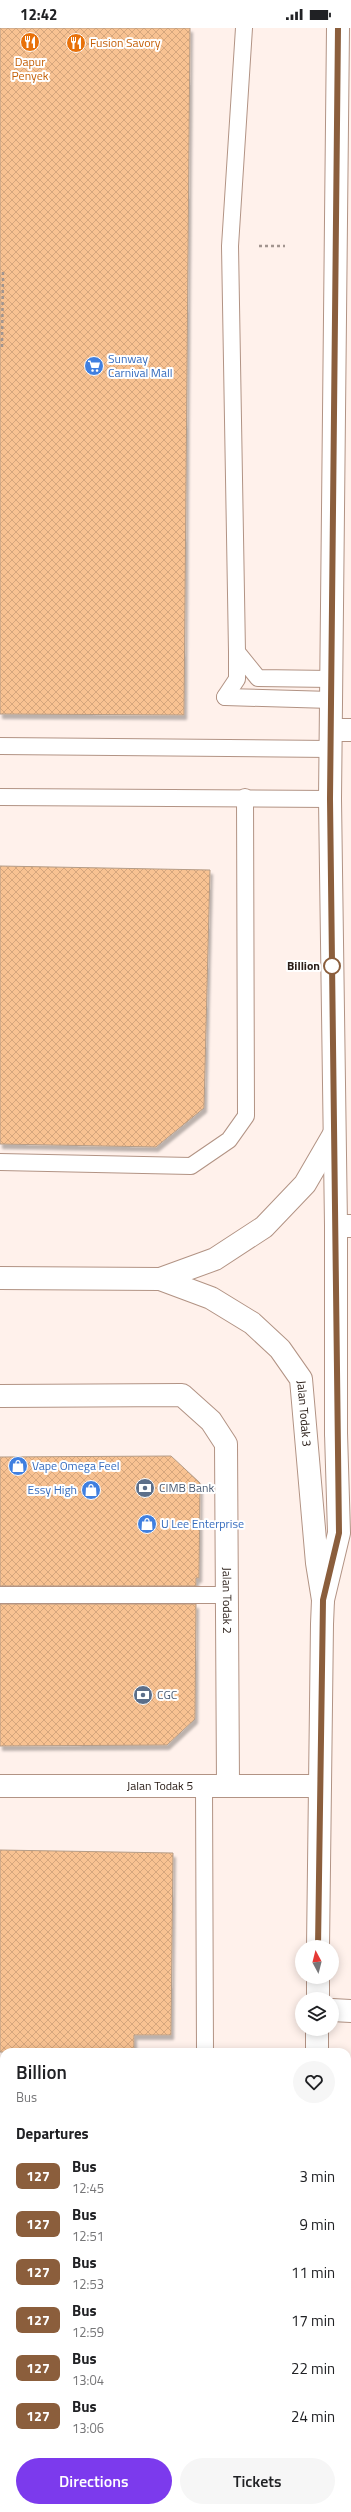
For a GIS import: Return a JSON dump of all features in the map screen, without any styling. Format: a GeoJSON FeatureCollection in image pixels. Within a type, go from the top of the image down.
{"type":"FeatureCollection","features":[{"type":"Feature","properties":{"kind":"street"},"geometry":{"type":"LineString","coordinates":[[318,1940],[323,1600],[345,1533],[336,1433],[344,1226],[334,1134],[330,799],[337,737],[331,689],[344,157],[338,28]]}},
{"type":"Feature","properties":{"kind":"street","name":"Jalan Todak 3"},"geometry":{"type":"LineString","coordinates":[[160,1279],[215,1259],[264,1227],[305,1184],[334,1134]]}},
{"type":"Feature","properties":{"kind":"street","name":"Jalan Todak 3"},"geometry":{"type":"LineString","coordinates":[[0,1278],[160,1279],[211,1298],[252,1324],[280,1349],[301,1379],[317,1563],[323,1600]]}},
{"type":"Feature","properties":{"kind":"street","name":"Jalan Todak 2"},"geometry":{"type":"LineString","coordinates":[[0,1396],[182,1395],[212,1421],[226,1444],[228,1785]]}},
{"type":"Feature","properties":{"kind":"street","name":"Jalan Todak 5"},"geometry":{"type":"LineString","coordinates":[[0,1786],[320,1786]]}},
{"type":"Feature","properties":{"kind":"street"},"geometry":{"type":"LineString","coordinates":[[339,2010],[351,2010]]}},
{"type":"Feature","properties":{"kind":"street"},"geometry":{"type":"LineString","coordinates":[[317,2036],[317,2048]]}},
{"type":"Feature","properties":{"kind":"lane"},"geometry":{"type":"LineString","coordinates":[[244,28],[230,246],[238,652],[237,679],[225,697],[331,689]]}},
{"type":"Feature","properties":{"kind":"lane"},"geometry":{"type":"LineString","coordinates":[[238,652],[258,678],[331,689]]}},
{"type":"Feature","properties":{"kind":"lane"},"geometry":{"type":"LineString","coordinates":[[0,746],[337,737]]}},
{"type":"Feature","properties":{"kind":"lane"},"geometry":{"type":"LineString","coordinates":[[0,797],[245,797],[330,799]]}},
{"type":"Feature","properties":{"kind":"lane"},"geometry":{"type":"LineString","coordinates":[[0,1162],[192,1166],[229,1140],[246,1116],[245,797]]}},
{"type":"Feature","properties":{"kind":"lane"},"geometry":{"type":"LineString","coordinates":[[0,1595],[227,1595]]}},
{"type":"Feature","properties":{"kind":"lane"},"geometry":{"type":"LineString","coordinates":[[204,1786],[205,2048]]}},
{"type":"Feature","properties":{"kind":"path"},"geometry":{"type":"LineString","coordinates":[[2,347],[3,272]]}},
{"type":"Feature","properties":{"kind":"building","name":"Sunway Carnival Mall"},"geometry":{"type":"Polygon","coordinates":[[[0,28],[190,28],[184,715],[0,714],[0,28]]]}},
{"type":"Feature","properties":{"kind":"building"},"geometry":{"type":"Polygon","coordinates":[[[0,866],[210,870],[204,1108],[156,1147],[0,1144],[0,866]]]}},
{"type":"Feature","properties":{"kind":"building"},"geometry":{"type":"Polygon","coordinates":[[[171,1456],[200,1483],[199,1578],[196,1578],[196,1586],[0,1586],[0,1457],[171,1456]]]}},
{"type":"Feature","properties":{"kind":"building"},"geometry":{"type":"Polygon","coordinates":[[[0,1604],[196,1604],[195,1719],[167,1745],[0,1746],[0,1604]]]}},
{"type":"Feature","properties":{"kind":"building"},"geometry":{"type":"Polygon","coordinates":[[[0,1850],[173,1853],[171,2035],[134,2035],[134,2048],[0,2048],[0,1850]]]}},
{"type":"Feature","properties":{"kind":"bus line","name":"127"},"geometry":{"type":"LineString","coordinates":[[318,1940],[323,1600],[339,1533],[336,1433],[336,1226],[330,799],[338,28]]}},
{"type":"Feature","properties":{"kind":"place","name":"Dapur Penyek"},"geometry":{"type":"Point","coordinates":[30,42]}},
{"type":"Feature","properties":{"kind":"place","name":"Fusion Savory"},"geometry":{"type":"Point","coordinates":[76,43]}},
{"type":"Feature","properties":{"kind":"place","name":"Sunway Carnival Mall"},"geometry":{"type":"Point","coordinates":[94,366]}},
{"type":"Feature","properties":{"kind":"place","name":"Billion"},"geometry":{"type":"Point","coordinates":[332,966]}},
{"type":"Feature","properties":{"kind":"place","name":"Vape Omega Feel"},"geometry":{"type":"Point","coordinates":[18,1466]}},
{"type":"Feature","properties":{"kind":"place","name":"CIMB Bank"},"geometry":{"type":"Point","coordinates":[145,1488]}},
{"type":"Feature","properties":{"kind":"place","name":"Essy High"},"geometry":{"type":"Point","coordinates":[91,1490]}},
{"type":"Feature","properties":{"kind":"place","name":"U Lee Enterprise"},"geometry":{"type":"Point","coordinates":[147,1524]}},
{"type":"Feature","properties":{"kind":"place","name":"CGC"},"geometry":{"type":"Point","coordinates":[143,1695]}}]}
